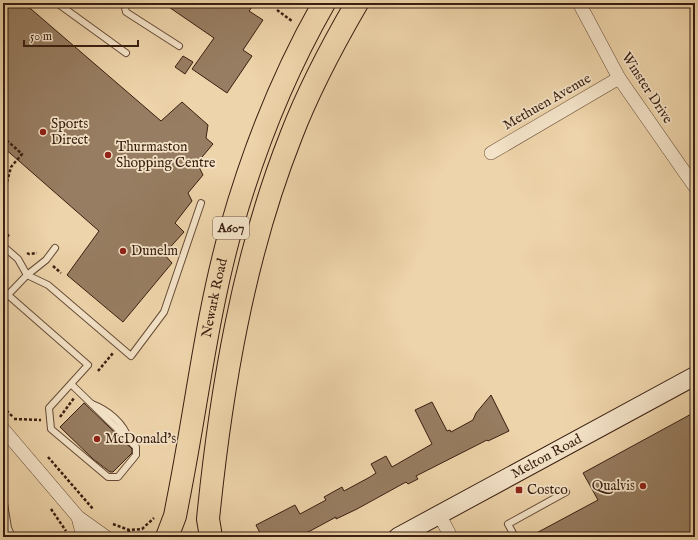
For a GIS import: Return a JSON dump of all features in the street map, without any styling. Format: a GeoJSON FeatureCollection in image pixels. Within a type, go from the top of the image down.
{"type":"FeatureCollection","features":[{"type":"Feature","properties":{"kind":"highway","name":"Newark Road"},"geometry":{"type":"LineString","coordinates":[[167,537],[175,516],[208,333],[231,230],[263,133],[291,66],[324,3]]}},
{"type":"Feature","properties":{"kind":"highway","name":"Newark Road"},"geometry":{"type":"LineString","coordinates":[[211,537],[208,519],[223,404],[233,344],[263,218],[291,135],[316,77],[357,3]]}},
{"type":"Feature","properties":{"kind":"street","name":"Winster Drive"},"geometry":{"type":"LineString","coordinates":[[579,3],[619,78],[695,187]]}},
{"type":"Feature","properties":{"kind":"street","name":"Methuen Avenue"},"geometry":{"type":"LineString","coordinates":[[491,153],[619,78]]}},
{"type":"Feature","properties":{"kind":"street","name":"Melton Road"},"geometry":{"type":"LineString","coordinates":[[398,537],[695,376]]}},
{"type":"Feature","properties":{"kind":"street"},"geometry":{"type":"LineString","coordinates":[[3,429],[78,517],[106,537]]}},
{"type":"Feature","properties":{"kind":"street"},"geometry":{"type":"LineString","coordinates":[[439,514],[451,537]]}},
{"type":"Feature","properties":{"kind":"street"},"geometry":{"type":"LineString","coordinates":[[78,517],[83,537]]}},
{"type":"Feature","properties":{"kind":"lane"},"geometry":{"type":"LineString","coordinates":[[57,3],[126,53]]}},
{"type":"Feature","properties":{"kind":"lane"},"geometry":{"type":"LineString","coordinates":[[124,3],[126,12],[179,46]]}},
{"type":"Feature","properties":{"kind":"lane"},"geometry":{"type":"LineString","coordinates":[[3,246],[18,259],[27,275],[48,285],[132,356],[164,312],[201,204]]}},
{"type":"Feature","properties":{"kind":"lane"},"geometry":{"type":"LineString","coordinates":[[3,300],[27,275],[46,260],[55,248]]}},
{"type":"Feature","properties":{"kind":"lane"},"geometry":{"type":"LineString","coordinates":[[8,295],[88,365],[49,408],[51,429],[108,478],[118,477],[136,455],[136,448],[88,403],[71,384]]}},
{"type":"Feature","properties":{"kind":"lane"},"geometry":{"type":"LineString","coordinates":[[515,537],[508,524],[566,492]]}},
{"type":"Feature","properties":{"kind":"lane"},"geometry":{"type":"LineString","coordinates":[[3,497],[5,527],[12,537]]}},
{"type":"Feature","properties":{"kind":"path"},"geometry":{"type":"LineString","coordinates":[[277,10],[292,21]]}},
{"type":"Feature","properties":{"kind":"path"},"geometry":{"type":"LineString","coordinates":[[3,137],[22,154],[11,167],[6,186],[3,190]]}},
{"type":"Feature","properties":{"kind":"path"},"geometry":{"type":"LineString","coordinates":[[3,231],[14,240]]}},
{"type":"Feature","properties":{"kind":"path"},"geometry":{"type":"LineString","coordinates":[[24,250],[29,254],[38,253],[61,273]]}},
{"type":"Feature","properties":{"kind":"path"},"geometry":{"type":"LineString","coordinates":[[3,407],[19,424]]}},
{"type":"Feature","properties":{"kind":"path"},"geometry":{"type":"LineString","coordinates":[[43,452],[94,510]]}},
{"type":"Feature","properties":{"kind":"path"},"geometry":{"type":"LineString","coordinates":[[111,523],[130,530]]}},
{"type":"Feature","properties":{"kind":"building","name":"Thurmaston Shopping Centre"},"geometry":{"type":"Polygon","coordinates":[[[3,3],[24,3],[161,121],[182,102],[208,125],[206,138],[213,144],[197,163],[203,175],[188,193],[192,201],[175,223],[184,232],[164,254],[172,263],[123,322],[67,275],[99,231],[3,147],[3,3]]]}},
{"type":"Feature","properties":{"kind":"building"},"geometry":{"type":"Polygon","coordinates":[[[163,3],[255,3],[249,11],[263,20],[243,50],[252,56],[227,93],[192,69],[214,38],[163,3]]]}},
{"type":"Feature","properties":{"kind":"building"},"geometry":{"type":"Polygon","coordinates":[[[183,56],[193,62],[185,74],[175,67],[183,56]]]}},
{"type":"Feature","properties":{"kind":"building"},"geometry":{"type":"Polygon","coordinates":[[[491,395],[509,431],[488,441],[487,440],[416,476],[418,479],[408,484],[406,482],[357,509],[336,519],[336,517],[299,537],[262,537],[256,525],[295,505],[300,514],[326,500],[324,497],[342,487],[344,491],[376,473],[371,464],[386,456],[392,467],[432,444],[415,410],[432,402],[447,431],[450,430],[451,432],[473,420],[476,413],[491,395]]]}},
{"type":"Feature","properties":{"kind":"building","name":"McDonald's"},"geometry":{"type":"Polygon","coordinates":[[[84,403],[132,449],[132,453],[113,472],[110,472],[93,459],[60,427],[84,403]]]}},
{"type":"Feature","properties":{"kind":"building","name":"Qualvis"},"geometry":{"type":"Polygon","coordinates":[[[695,412],[695,537],[529,537],[598,500],[583,473],[695,412]]]}},
{"type":"Feature","properties":{"kind":"place","name":"Sports Direct"},"geometry":{"type":"Point","coordinates":[43,132]}},
{"type":"Feature","properties":{"kind":"place","name":"Thurmaston Shopping Centre"},"geometry":{"type":"Point","coordinates":[108,155]}},
{"type":"Feature","properties":{"kind":"place","name":"Dunelm"},"geometry":{"type":"Point","coordinates":[123,251]}},
{"type":"Feature","properties":{"kind":"place","name":"McDonald's"},"geometry":{"type":"Point","coordinates":[97,439]}},
{"type":"Feature","properties":{"kind":"place","name":"Qualvis"},"geometry":{"type":"Point","coordinates":[643,486]}},
{"type":"Feature","properties":{"kind":"place","name":"Costco"},"geometry":{"type":"Point","coordinates":[519,490]}}]}
